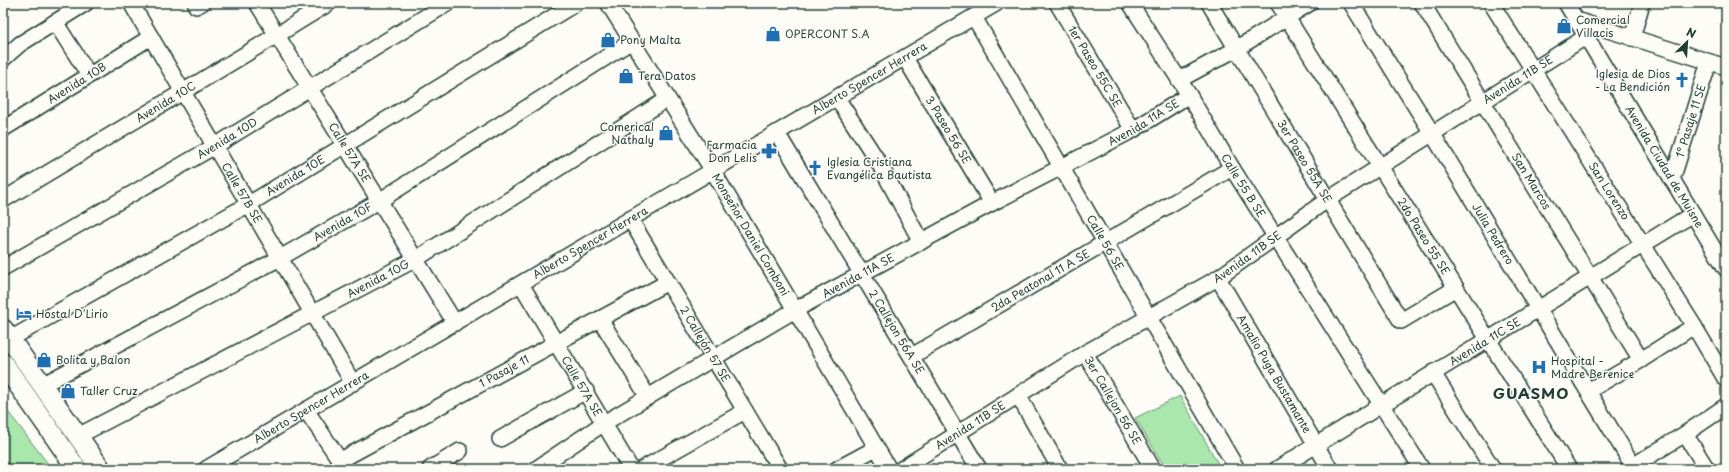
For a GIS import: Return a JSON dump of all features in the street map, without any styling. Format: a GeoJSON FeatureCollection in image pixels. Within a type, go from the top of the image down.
{"type":"FeatureCollection","features":[{"type":"Feature","properties":{"kind":"main road"},"geometry":{"type":"LineString","coordinates":[[6,334],[101,469]]}},
{"type":"Feature","properties":{"kind":"main road"},"geometry":{"type":"LineString","coordinates":[[3,364],[77,469]]}},
{"type":"Feature","properties":{"kind":"street"},"geometry":{"type":"LineString","coordinates":[[3,59],[20,44],[86,3]]}},
{"type":"Feature","properties":{"kind":"street","name":"Calle 57B SE"},"geometry":{"type":"LineString","coordinates":[[131,3],[353,383]]}},
{"type":"Feature","properties":{"kind":"street","name":"Calle 57A SE"},"geometry":{"type":"LineString","coordinates":[[257,3],[455,323]]}},
{"type":"Feature","properties":{"kind":"street","name":"Avenida 10C"},"geometry":{"type":"LineString","coordinates":[[3,200],[329,3]]}},
{"type":"Feature","properties":{"kind":"street","name":"Avenida 10D"},"geometry":{"type":"LineString","coordinates":[[3,268],[215,146],[448,3]]}},
{"type":"Feature","properties":{"kind":"street","name":"Avenida 10E"},"geometry":{"type":"LineString","coordinates":[[6,334],[248,204],[346,146],[576,3]]}},
{"type":"Feature","properties":{"kind":"street","name":"Monseñor Daniel Comboni"},"geometry":{"type":"LineString","coordinates":[[608,3],[713,171],[889,469]]}},
{"type":"Feature","properties":{"kind":"street","name":"Alberto Spencer Herrera"},"geometry":{"type":"LineString","coordinates":[[206,469],[997,3]]}},
{"type":"Feature","properties":{"kind":"street","name":"1er Paseo 55C SE"},"geometry":{"type":"LineString","coordinates":[[1057,3],[1133,130]]}},
{"type":"Feature","properties":{"kind":"street","name":"Calle 55 B SE"},"geometry":{"type":"LineString","coordinates":[[1130,3],[1422,469]]}},
{"type":"Feature","properties":{"kind":"street","name":"3er Paseo 55A SE"},"geometry":{"type":"LineString","coordinates":[[1209,3],[1401,321],[1456,288]]}},
{"type":"Feature","properties":{"kind":"street","name":"2do Paseo 55 SE"},"geometry":{"type":"LineString","coordinates":[[1278,3],[1569,469]]}},
{"type":"Feature","properties":{"kind":"street"},"geometry":{"type":"LineString","coordinates":[[1179,80],[1236,49],[1310,3]]}},
{"type":"Feature","properties":{"kind":"street","name":"Julia Pedrero"},"geometry":{"type":"LineString","coordinates":[[1351,3],[1432,133],[1588,391],[1632,468]]}},
{"type":"Feature","properties":{"kind":"street","name":"San Marcos"},"geometry":{"type":"LineString","coordinates":[[1422,3],[1641,360]]}},
{"type":"Feature","properties":{"kind":"street","name":"San Lorenzo"},"geometry":{"type":"LineString","coordinates":[[1491,3],[1643,244],[1726,380]]}},
{"type":"Feature","properties":{"kind":"street","name":"Avenida Ciudad de Muisne"},"geometry":{"type":"LineString","coordinates":[[1566,3],[1726,267]]}},
{"type":"Feature","properties":{"kind":"street"},"geometry":{"type":"LineString","coordinates":[[1632,38],[1642,3]]}},
{"type":"Feature","properties":{"kind":"street","name":"Calle 56 SE"},"geometry":{"type":"LineString","coordinates":[[974,17],[1237,469]]}},
{"type":"Feature","properties":{"kind":"street"},"geometry":{"type":"LineString","coordinates":[[1576,20],[1726,67]]}},
{"type":"Feature","properties":{"kind":"street"},"geometry":{"type":"LineString","coordinates":[[55,22],[89,75]]}},
{"type":"Feature","properties":{"kind":"street","name":"Avenida 11B SE"},"geometry":{"type":"LineString","coordinates":[[901,469],[1085,353],[1218,278],[1327,200],[1587,36]]}},
{"type":"Feature","properties":{"kind":"street","name":"Avenida 10B"},"geometry":{"type":"LineString","coordinates":[[3,129],[151,37]]}},
{"type":"Feature","properties":{"kind":"street","name":"Avenida 10F"},"geometry":{"type":"LineString","coordinates":[[42,385],[280,258],[379,201],[632,41]]}},
{"type":"Feature","properties":{"kind":"street","name":"3 Paseo 56 SE"},"geometry":{"type":"LineString","coordinates":[[904,58],[992,203]]}},
{"type":"Feature","properties":{"kind":"street","name":"1° Pasaje 11 SE"},"geometry":{"type":"LineString","coordinates":[[1672,180],[1709,62]]}},
{"type":"Feature","properties":{"kind":"street","name":"Avenida 11A SE"},"geometry":{"type":"LineString","coordinates":[[536,469],[604,423],[795,310],[992,203],[1133,130],[1189,95]]}},
{"type":"Feature","properties":{"kind":"street"},"geometry":{"type":"LineString","coordinates":[[838,98],[879,163],[921,242]]}},
{"type":"Feature","properties":{"kind":"street","name":"Avenida 10G"},"geometry":{"type":"LineString","coordinates":[[78,436],[416,259],[667,99]]}},
{"type":"Feature","properties":{"kind":"street","name":"2 Callejon 56A SE"},"geometry":{"type":"LineString","coordinates":[[777,133],[979,469]]}},
{"type":"Feature","properties":{"kind":"street","name":"2da Peatonal 11 A SE"},"geometry":{"type":"LineString","coordinates":[[912,356],[1232,168]]}},
{"type":"Feature","properties":{"kind":"street","name":"Avenida 11C SE"},"geometry":{"type":"LineString","coordinates":[[1277,469],[1693,214]]}},
{"type":"Feature","properties":{"kind":"street","name":"2 Callejón 57 SE"},"geometry":{"type":"LineString","coordinates":[[630,219],[780,469]]}},
{"type":"Feature","properties":{"kind":"street","name":"Amalio Puga Bustamante"},"geometry":{"type":"LineString","coordinates":[[1218,278],[1330,469]]}},
{"type":"Feature","properties":{"kind":"street","name":"1 Pasaje 11"},"geometry":{"type":"LineString","coordinates":[[342,465],[556,343],[668,282]]}},
{"type":"Feature","properties":{"kind":"street","name":"Calle 57A SE"},"geometry":{"type":"LineString","coordinates":[[521,284],[631,469]]}},
{"type":"Feature","properties":{"kind":"street"},"geometry":{"type":"LineString","coordinates":[[600,319],[648,397]]}},
{"type":"Feature","properties":{"kind":"street"},"geometry":{"type":"LineString","coordinates":[[1588,391],[1641,360],[1694,326]]}},
{"type":"Feature","properties":{"kind":"street","name":"3er Callejon 56 SE"},"geometry":{"type":"LineString","coordinates":[[1085,353],[1153,469]]}},
{"type":"Feature","properties":{"kind":"street"},"geometry":{"type":"LineString","coordinates":[[1433,373],[1493,469]]}},
{"type":"Feature","properties":{"kind":"street"},"geometry":{"type":"LineString","coordinates":[[500,439],[586,391]]}},
{"type":"Feature","properties":{"kind":"street"},"geometry":{"type":"LineString","coordinates":[[1018,395],[1060,469]]}},
{"type":"Feature","properties":{"kind":"street"},"geometry":{"type":"LineString","coordinates":[[1632,468],[1726,406]]}},
{"type":"Feature","properties":{"kind":"street"},"geometry":{"type":"LineString","coordinates":[[306,410],[342,465]]}},
{"type":"Feature","properties":{"kind":"street"},"geometry":{"type":"LineString","coordinates":[[642,469],[745,411]]}},
{"type":"Feature","properties":{"kind":"street"},"geometry":{"type":"LineString","coordinates":[[1685,434],[1707,469]]}},
{"type":"Feature","properties":{"kind":"street"},"geometry":{"type":"LineString","coordinates":[[844,467],[876,448]]}},
{"type":"Feature","properties":{"kind":"street"},"geometry":{"type":"LineString","coordinates":[[430,469],[460,451]]}},
{"type":"Feature","properties":{"kind":"green space"},"geometry":{"type":"Polygon","coordinates":[[[1180,396],[1221,469],[1166,469],[1135,418],[1180,396]]]}},
{"type":"Feature","properties":{"kind":"green space"},"geometry":{"type":"Polygon","coordinates":[[[3,405],[52,469],[3,469],[3,405]]]}},
{"type":"Feature","properties":{"kind":"place","name":"Comercial Villacis"},"geometry":{"type":"Point","coordinates":[1564,26]}},
{"type":"Feature","properties":{"kind":"place","name":"OPERCONT S.A"},"geometry":{"type":"Point","coordinates":[773,34]}},
{"type":"Feature","properties":{"kind":"place","name":"Pony Malta"},"geometry":{"type":"Point","coordinates":[608,40]}},
{"type":"Feature","properties":{"kind":"place","name":"Tera Datos"},"geometry":{"type":"Point","coordinates":[626,76]}},
{"type":"Feature","properties":{"kind":"place","name":"Iglesia de Dios - La Bendición"},"geometry":{"type":"Point","coordinates":[1682,80]}},
{"type":"Feature","properties":{"kind":"place","name":"Comerical Nathaly"},"geometry":{"type":"Point","coordinates":[666,133]}},
{"type":"Feature","properties":{"kind":"place","name":"Farmacia Don Lelis"},"geometry":{"type":"Point","coordinates":[769,151]}},
{"type":"Feature","properties":{"kind":"place","name":"Iglesia Cristiana Evangélica Bautista"},"geometry":{"type":"Point","coordinates":[815,168]}},
{"type":"Feature","properties":{"kind":"place","name":"Hostal D'Lirio"},"geometry":{"type":"Point","coordinates":[24,314]}},
{"type":"Feature","properties":{"kind":"place","name":"Bolita y Balon"},"geometry":{"type":"Point","coordinates":[44,360]}},
{"type":"Feature","properties":{"kind":"place","name":"Hospital - Madre Berenice"},"geometry":{"type":"Point","coordinates":[1539,367]}},
{"type":"Feature","properties":{"kind":"place","name":"Taller Cruz"},"geometry":{"type":"Point","coordinates":[68,391]}},
{"type":"Feature","properties":{"kind":"district","name":"GUASMO"},"geometry":{"type":"Point","coordinates":[1531,394]}}]}
